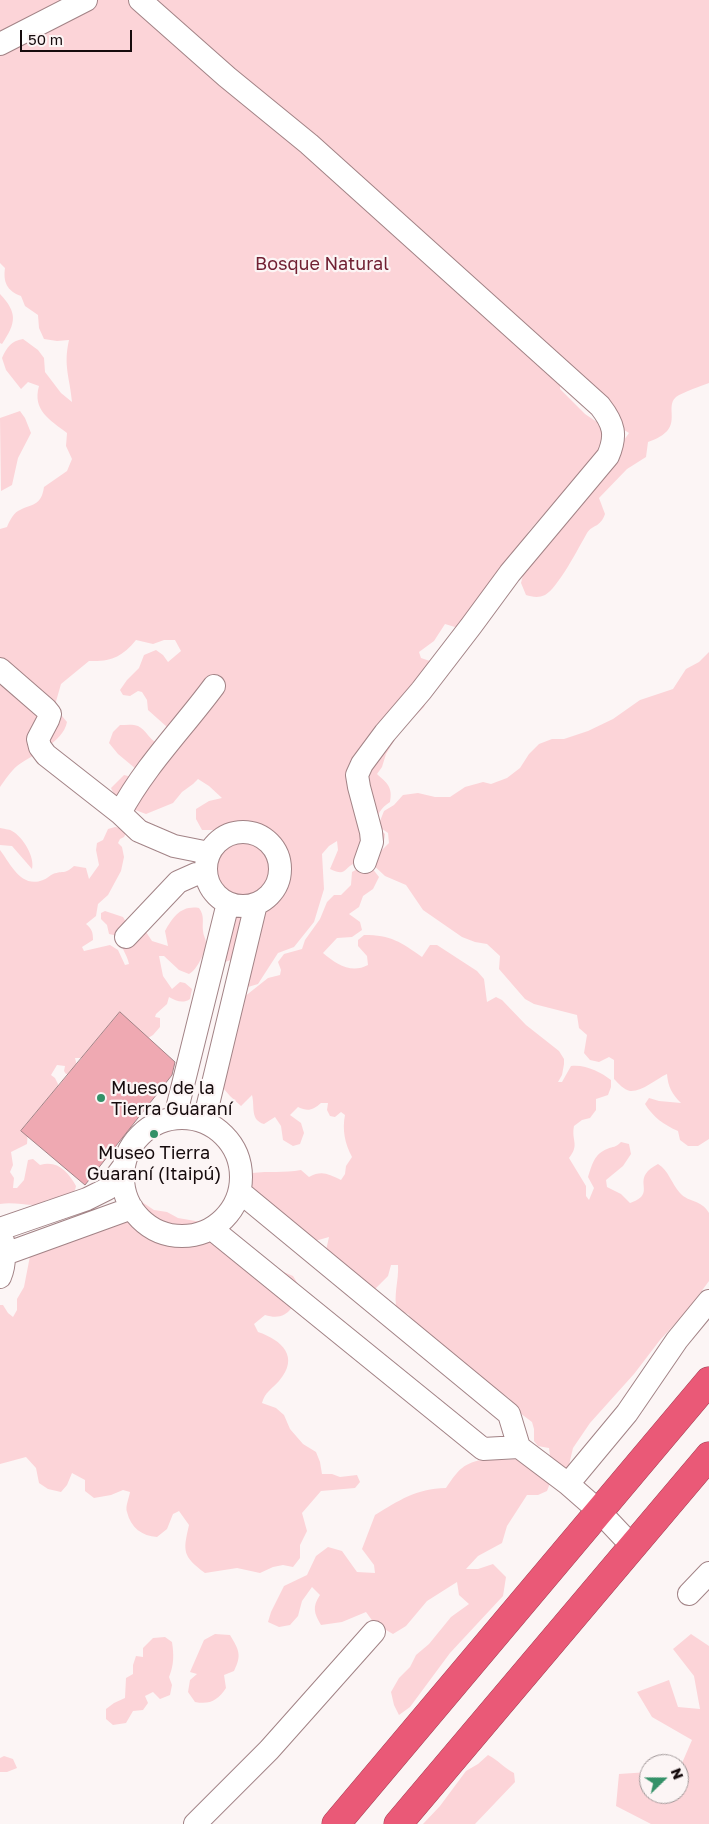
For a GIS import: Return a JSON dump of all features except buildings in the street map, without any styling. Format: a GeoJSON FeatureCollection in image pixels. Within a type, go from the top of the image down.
{"type":"FeatureCollection","features":[{"type":"Feature","properties":{"kind":"highway"},"geometry":{"type":"LineString","coordinates":[[336,1824],[709,1382]]}},
{"type":"Feature","properties":{"kind":"highway"},"geometry":{"type":"LineString","coordinates":[[398,1824],[709,1456]]}},
{"type":"Feature","properties":{"kind":"lane"},"geometry":{"type":"LineString","coordinates":[[0,44],[86,0]]}},
{"type":"Feature","properties":{"kind":"lane"},"geometry":{"type":"LineString","coordinates":[[140,0],[228,77],[309,144],[600,406],[608,417],[613,433],[613,443],[608,456],[510,573],[421,691],[385,733],[362,764],[357,775],[360,796],[372,832],[372,842],[365,862]]}},
{"type":"Feature","properties":{"kind":"lane"},"geometry":{"type":"LineString","coordinates":[[0,669],[50,714],[38,739],[40,747],[46,755],[120,813],[139,831],[174,846],[209,853]]}},
{"type":"Feature","properties":{"kind":"lane"},"geometry":{"type":"LineString","coordinates":[[120,813],[136,784],[214,686]]}},
{"type":"Feature","properties":{"kind":"lane"},"geometry":{"type":"LineString","coordinates":[[237,831],[261,835],[270,843],[279,859],[280,877],[275,889],[267,898],[256,904],[242,906],[228,903],[213,892],[206,875],[206,863],[209,853],[225,835],[237,831]]}},
{"type":"Feature","properties":{"kind":"lane"},"geometry":{"type":"LineString","coordinates":[[126,937],[178,882],[196,874],[206,875]]}},
{"type":"Feature","properties":{"kind":"lane"},"geometry":{"type":"LineString","coordinates":[[175,1117],[228,903]]}},
{"type":"Feature","properties":{"kind":"lane"},"geometry":{"type":"LineString","coordinates":[[204,1121],[256,904]]}},
{"type":"Feature","properties":{"kind":"lane"},"geometry":{"type":"LineString","coordinates":[[0,1229],[87,1199],[107,1189],[124,1166],[130,1148],[142,1133],[157,1122],[175,1117],[190,1117],[204,1121],[220,1130],[232,1143],[239,1158],[242,1175],[240,1192],[234,1207],[224,1220],[212,1229],[194,1235],[176,1236],[159,1232],[144,1222],[132,1208],[124,1188],[124,1166]]}},
{"type":"Feature","properties":{"kind":"lane"},"geometry":{"type":"LineString","coordinates":[[240,1192],[509,1414],[518,1447],[568,1484],[600,1512],[633,1547]]}},
{"type":"Feature","properties":{"kind":"lane"},"geometry":{"type":"LineString","coordinates":[[0,1277],[4,1269],[3,1245],[132,1208]]}},
{"type":"Feature","properties":{"kind":"lane"},"geometry":{"type":"LineString","coordinates":[[212,1229],[483,1449],[518,1447]]}},
{"type":"Feature","properties":{"kind":"lane"},"geometry":{"type":"LineString","coordinates":[[568,1484],[627,1413],[676,1340],[709,1301]]}},
{"type":"Feature","properties":{"kind":"lane"},"geometry":{"type":"LineString","coordinates":[[689,1594],[709,1572]]}},
{"type":"Feature","properties":{"kind":"lane"},"geometry":{"type":"LineString","coordinates":[[196,1824],[269,1750],[374,1632]]}},
{"type":"Feature","properties":{"kind":"green space","name":"Bosque Natural"},"geometry":{"type":"Polygon","coordinates":[[[0,0],[709,0],[709,383],[676,397],[672,407],[671,425],[667,431],[660,437],[648,442],[646,457],[627,469],[599,498],[605,514],[599,524],[587,533],[568,567],[550,591],[543,596],[533,597],[526,595],[521,583],[528,554],[609,461],[629,433],[577,401],[560,378],[560,389],[585,414],[603,426],[613,436],[529,531],[465,630],[445,624],[434,641],[419,652],[421,658],[430,661],[436,670],[432,688],[424,707],[400,731],[377,774],[386,783],[391,793],[390,802],[380,812],[375,825],[385,834],[382,845],[375,853],[351,865],[342,872],[330,869],[338,850],[337,841],[329,846],[322,854],[324,889],[314,922],[294,947],[278,953],[258,984],[248,987],[240,986],[231,960],[225,962],[220,954],[232,905],[217,896],[202,867],[201,859],[209,848],[226,845],[235,839],[222,830],[202,830],[196,819],[196,809],[209,801],[222,798],[198,779],[182,792],[173,803],[146,814],[119,804],[111,788],[124,775],[136,778],[142,774],[118,754],[109,743],[113,732],[120,725],[136,725],[157,743],[165,737],[167,727],[148,710],[147,700],[142,692],[138,691],[130,696],[123,695],[120,690],[139,668],[144,655],[156,650],[168,662],[181,651],[175,640],[164,640],[153,644],[136,640],[126,651],[116,657],[104,661],[89,661],[61,684],[55,705],[55,715],[62,716],[67,722],[60,736],[17,766],[0,787],[0,529],[7,527],[18,511],[35,504],[41,498],[44,487],[67,471],[72,459],[66,446],[67,433],[49,419],[40,408],[37,394],[39,386],[28,382],[21,389],[6,370],[2,358],[10,345],[15,341],[23,339],[38,350],[44,358],[45,372],[61,393],[72,402],[67,365],[69,340],[44,339],[39,328],[38,315],[25,306],[21,296],[9,289],[5,282],[5,268],[0,263],[0,0]]]}},
{"type":"Feature","properties":{"kind":"green space"},"geometry":{"type":"Polygon","coordinates":[[[0,294],[10,307],[13,318],[10,330],[2,344],[0,343],[0,294]]]}},
{"type":"Feature","properties":{"kind":"green space"},"geometry":{"type":"Polygon","coordinates":[[[20,411],[31,433],[18,458],[12,485],[1,491],[0,418],[20,411]]]}},
{"type":"Feature","properties":{"kind":"green space"},"geometry":{"type":"Polygon","coordinates":[[[709,652],[709,1139],[698,1146],[688,1146],[680,1140],[678,1131],[659,1120],[645,1104],[649,1098],[681,1103],[671,1090],[667,1074],[635,1091],[623,1088],[614,1079],[614,1060],[609,1057],[599,1062],[590,1060],[584,1053],[587,1035],[579,1028],[577,1015],[534,1004],[525,999],[499,969],[500,956],[487,944],[462,937],[423,910],[406,885],[385,876],[370,862],[389,843],[388,833],[378,826],[384,811],[394,805],[403,795],[418,793],[435,797],[450,797],[465,787],[483,782],[491,784],[507,778],[520,768],[529,754],[539,744],[552,739],[564,739],[588,731],[613,719],[640,700],[673,689],[686,669],[699,662],[709,652]]]}},
{"type":"Feature","properties":{"kind":"green space"},"geometry":{"type":"Polygon","coordinates":[[[0,828],[12,831],[24,842],[32,859],[32,869],[12,846],[0,845],[0,828]]]}},
{"type":"Feature","properties":{"kind":"green space"},"geometry":{"type":"Polygon","coordinates":[[[121,828],[126,833],[118,843],[122,847],[124,857],[121,871],[108,895],[98,904],[96,916],[86,924],[92,931],[93,940],[82,947],[84,951],[110,945],[118,950],[125,965],[129,964],[118,936],[109,934],[107,925],[101,919],[101,913],[105,911],[123,917],[126,922],[146,932],[152,941],[168,946],[165,931],[171,921],[182,910],[199,908],[203,916],[203,933],[206,943],[195,969],[189,974],[179,970],[164,956],[159,956],[163,976],[172,989],[180,982],[185,983],[192,989],[190,999],[180,1001],[169,997],[167,1004],[155,1017],[160,1018],[160,1027],[145,1040],[86,1058],[75,1058],[77,1066],[72,1073],[66,1074],[64,1071],[65,1066],[57,1065],[51,1075],[58,1084],[56,1102],[28,1131],[27,1144],[11,1152],[13,1165],[10,1172],[14,1178],[13,1188],[17,1188],[24,1180],[28,1160],[33,1159],[40,1165],[52,1164],[62,1168],[70,1176],[76,1186],[75,1190],[69,1196],[47,1200],[35,1205],[0,1204],[0,850],[12,868],[28,881],[43,880],[74,866],[86,868],[89,879],[99,865],[96,850],[97,843],[103,840],[108,829],[121,828]]]}},
{"type":"Feature","properties":{"kind":"green space"},"geometry":{"type":"Polygon","coordinates":[[[363,866],[372,868],[379,877],[373,889],[363,896],[359,907],[349,914],[360,922],[362,930],[352,937],[337,938],[323,953],[333,961],[344,966],[362,968],[368,965],[367,956],[358,946],[358,940],[364,935],[382,936],[395,940],[422,957],[430,945],[437,945],[477,971],[484,979],[487,1002],[496,997],[502,1000],[526,1025],[559,1051],[564,1059],[564,1064],[562,1075],[558,1082],[562,1082],[571,1066],[582,1066],[592,1069],[611,1080],[608,1095],[596,1099],[596,1110],[590,1118],[582,1120],[574,1126],[575,1146],[569,1158],[586,1186],[586,1196],[589,1200],[594,1188],[588,1177],[594,1160],[603,1151],[621,1142],[629,1144],[631,1154],[623,1166],[606,1180],[607,1187],[621,1194],[630,1203],[640,1198],[643,1194],[646,1173],[658,1164],[665,1170],[680,1193],[702,1205],[709,1213],[709,1281],[687,1311],[590,1423],[573,1448],[569,1465],[562,1472],[549,1465],[549,1448],[538,1446],[534,1441],[532,1422],[520,1413],[509,1398],[468,1370],[414,1323],[408,1314],[397,1311],[398,1265],[391,1265],[388,1276],[375,1289],[325,1255],[329,1237],[315,1241],[246,1186],[247,1178],[252,1173],[258,1172],[301,1170],[309,1177],[325,1174],[341,1180],[345,1174],[346,1166],[352,1157],[345,1137],[345,1115],[341,1112],[335,1117],[330,1116],[327,1110],[328,1103],[321,1103],[310,1110],[298,1107],[290,1115],[301,1123],[304,1133],[300,1144],[293,1146],[283,1140],[281,1126],[275,1117],[264,1124],[257,1119],[254,1112],[252,1095],[241,1106],[210,1073],[244,997],[268,978],[280,975],[281,970],[278,962],[284,954],[302,949],[305,940],[320,919],[327,902],[334,895],[341,895],[351,885],[352,872],[363,866]]]}},
{"type":"Feature","properties":{"kind":"green space"},"geometry":{"type":"Polygon","coordinates":[[[139,1200],[154,1210],[167,1212],[178,1218],[207,1223],[279,1270],[293,1276],[301,1289],[296,1302],[284,1315],[273,1317],[265,1315],[254,1324],[258,1332],[267,1335],[281,1345],[288,1357],[285,1372],[267,1393],[262,1403],[276,1408],[284,1415],[290,1429],[303,1444],[316,1452],[322,1474],[332,1474],[340,1477],[357,1475],[360,1482],[355,1488],[321,1491],[302,1513],[307,1531],[300,1545],[300,1558],[293,1567],[283,1565],[260,1573],[237,1568],[205,1573],[188,1557],[185,1547],[189,1525],[179,1511],[173,1514],[167,1529],[157,1537],[147,1535],[134,1527],[129,1518],[126,1508],[130,1492],[123,1490],[111,1495],[94,1498],[85,1491],[85,1480],[72,1473],[67,1485],[61,1492],[48,1489],[39,1483],[36,1468],[26,1457],[0,1464],[0,1305],[3,1305],[13,1317],[17,1310],[17,1299],[24,1287],[30,1256],[139,1200]]]}},
{"type":"Feature","properties":{"kind":"green space"},"geometry":{"type":"Polygon","coordinates":[[[486,1459],[518,1459],[552,1478],[547,1491],[538,1495],[527,1495],[507,1526],[502,1543],[478,1556],[466,1569],[478,1569],[493,1564],[506,1577],[503,1596],[450,1653],[410,1707],[399,1715],[391,1692],[399,1678],[410,1667],[416,1655],[429,1644],[451,1617],[469,1604],[459,1595],[457,1582],[427,1601],[406,1626],[393,1634],[374,1623],[366,1612],[342,1622],[321,1625],[315,1610],[320,1595],[312,1587],[302,1601],[298,1616],[290,1625],[279,1627],[268,1622],[284,1586],[307,1575],[316,1556],[328,1547],[342,1551],[357,1572],[375,1573],[374,1565],[362,1549],[375,1515],[400,1500],[417,1493],[446,1488],[462,1468],[486,1459]]]}},
{"type":"Feature","properties":{"kind":"green space"},"geometry":{"type":"Polygon","coordinates":[[[215,1634],[230,1635],[237,1649],[238,1661],[234,1671],[224,1675],[226,1688],[220,1696],[213,1701],[205,1703],[195,1702],[188,1692],[190,1680],[197,1674],[190,1672],[204,1640],[215,1634]]]}},
{"type":"Feature","properties":{"kind":"green space"},"geometry":{"type":"Polygon","coordinates":[[[691,1634],[709,1646],[709,1824],[651,1824],[616,1806],[619,1774],[639,1773],[639,1804],[689,1804],[689,1754],[686,1754],[692,1740],[652,1717],[637,1692],[669,1680],[678,1707],[700,1709],[694,1676],[673,1649],[691,1634]]]}},
{"type":"Feature","properties":{"kind":"green space"},"geometry":{"type":"Polygon","coordinates":[[[165,1637],[172,1642],[173,1651],[173,1664],[169,1677],[172,1685],[170,1695],[160,1699],[153,1692],[145,1696],[148,1703],[143,1710],[133,1711],[126,1723],[113,1725],[106,1719],[106,1709],[125,1698],[126,1678],[133,1674],[136,1656],[143,1657],[143,1648],[153,1638],[165,1637]]]}},
{"type":"Feature","properties":{"kind":"green space"},"geometry":{"type":"Polygon","coordinates":[[[488,1755],[514,1773],[515,1782],[475,1824],[423,1824],[440,1806],[466,1771],[488,1755]]]}},
{"type":"Feature","properties":{"kind":"green space"},"geometry":{"type":"Polygon","coordinates":[[[4,1756],[13,1759],[17,1768],[7,1772],[0,1772],[0,1758],[4,1756]]]}},
{"type":"Feature","properties":{"kind":"place","name":"Mueso de la Tierra Guaraní"},"geometry":{"type":"Point","coordinates":[101,1098]}},
{"type":"Feature","properties":{"kind":"place","name":"Museo Tierra Guaraní (Itaipú)"},"geometry":{"type":"Point","coordinates":[154,1134]}}]}
